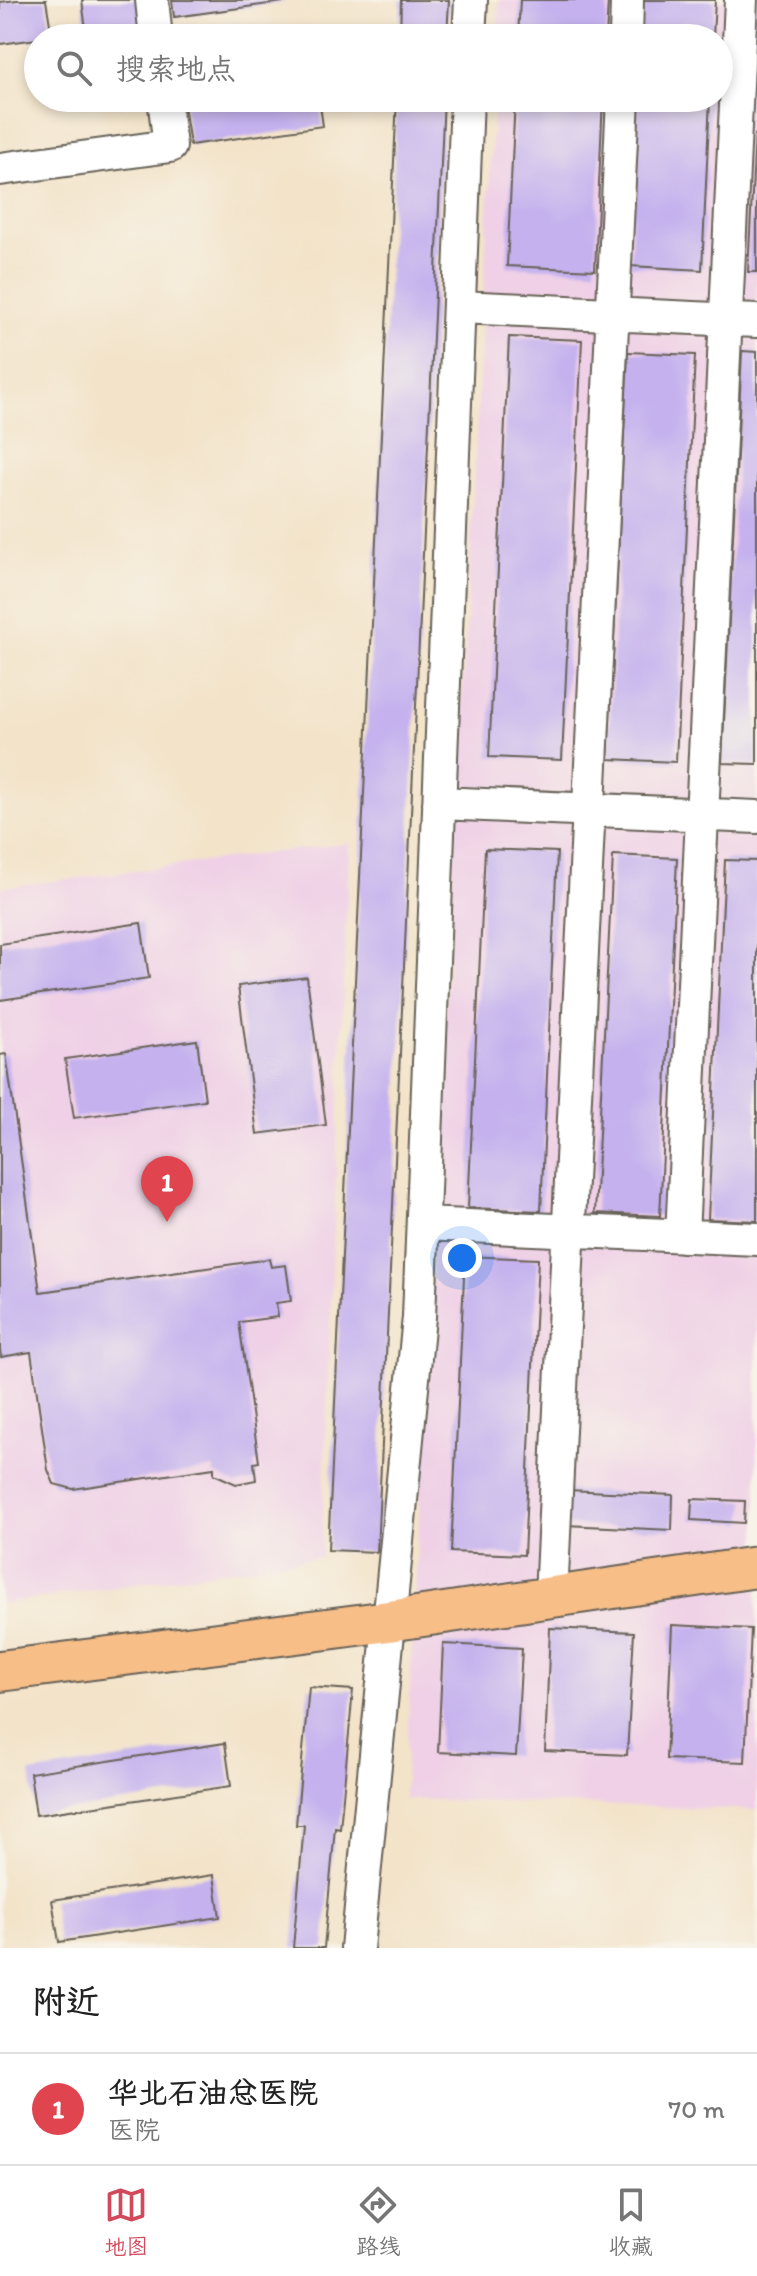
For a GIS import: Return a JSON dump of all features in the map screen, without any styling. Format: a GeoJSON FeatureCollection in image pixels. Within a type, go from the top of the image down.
{"type":"FeatureCollection","features":[{"type":"Feature","properties":{"kind":"main road"},"geometry":{"type":"LineString","coordinates":[[0,1671],[389,1621],[757,1567]]}},
{"type":"Feature","properties":{"kind":"street"},"geometry":{"type":"LineString","coordinates":[[152,0],[155,24]]}},
{"type":"Feature","properties":{"kind":"street"},"geometry":{"type":"LineString","coordinates":[[470,24],[471,0]]}},
{"type":"Feature","properties":{"kind":"street"},"geometry":{"type":"LineString","coordinates":[[626,24],[627,0]]}},
{"type":"Feature","properties":{"kind":"street"},"geometry":{"type":"LineString","coordinates":[[682,1236],[702,815],[741,320],[741,0]]}},
{"type":"Feature","properties":{"kind":"street"},"geometry":{"type":"LineString","coordinates":[[0,169],[170,146],[166,112]]}},
{"type":"Feature","properties":{"kind":"street"},"geometry":{"type":"LineString","coordinates":[[357,1948],[419,1317],[466,112]]}},
{"type":"Feature","properties":{"kind":"street"},"geometry":{"type":"LineString","coordinates":[[551,1597],[622,112]]}},
{"type":"Feature","properties":{"kind":"street"},"geometry":{"type":"LineString","coordinates":[[459,307],[741,320]]}},
{"type":"Feature","properties":{"kind":"street"},"geometry":{"type":"LineString","coordinates":[[439,803],[757,817]]}},
{"type":"Feature","properties":{"kind":"street"},"geometry":{"type":"LineString","coordinates":[[423,1224],[757,1239]]}},
{"type":"Feature","properties":{"kind":"shaded area"},"geometry":{"type":"Polygon","coordinates":[[[499,0],[757,0],[757,1810],[404,1799],[493,112],[733,112],[733,24],[498,24],[499,0]]]}},
{"type":"Feature","properties":{"kind":"shaded area"},"geometry":{"type":"Polygon","coordinates":[[[349,843],[321,1557],[0,1604],[0,888],[349,843]]]}},
{"type":"Feature","properties":{"kind":"building"},"geometry":{"type":"Polygon","coordinates":[[[46,0],[50,24],[24,24],[24,41],[0,44],[0,2],[46,0]]]}},
{"type":"Feature","properties":{"kind":"building"},"geometry":{"type":"Polygon","coordinates":[[[82,0],[140,0],[144,24],[85,24],[82,0]]]}},
{"type":"Feature","properties":{"kind":"building"},"geometry":{"type":"Polygon","coordinates":[[[172,0],[284,0],[284,2],[174,17],[172,0]]]}},
{"type":"Feature","properties":{"kind":"building"},"geometry":{"type":"Polygon","coordinates":[[[401,0],[449,0],[448,24],[400,24],[401,0]]]}},
{"type":"Feature","properties":{"kind":"building"},"geometry":{"type":"Polygon","coordinates":[[[520,0],[608,0],[607,24],[519,24],[520,0]]]}},
{"type":"Feature","properties":{"kind":"building"},"geometry":{"type":"Polygon","coordinates":[[[642,0],[715,0],[714,24],[641,24],[642,0]]]}},
{"type":"Feature","properties":{"kind":"building"},"geometry":{"type":"Polygon","coordinates":[[[185,112],[321,112],[323,126],[190,145],[185,112]]]}},
{"type":"Feature","properties":{"kind":"building"},"geometry":{"type":"Polygon","coordinates":[[[396,112],[443,112],[377,1552],[328,1550],[396,112]]]}},
{"type":"Feature","properties":{"kind":"building"},"geometry":{"type":"Polygon","coordinates":[[[514,112],[602,112],[595,270],[507,266],[514,112]]]}},
{"type":"Feature","properties":{"kind":"building"},"geometry":{"type":"Polygon","coordinates":[[[637,112],[709,112],[702,270],[630,266],[637,112]]]}},
{"type":"Feature","properties":{"kind":"building"},"geometry":{"type":"Polygon","coordinates":[[[755,135],[757,272],[748,272],[755,135]]]}},
{"type":"Feature","properties":{"kind":"building"},"geometry":{"type":"Polygon","coordinates":[[[509,337],[582,340],[562,760],[489,757],[509,337]]]}},
{"type":"Feature","properties":{"kind":"building"},"geometry":{"type":"Polygon","coordinates":[[[742,351],[757,352],[757,764],[722,763],[742,351]]]}},
{"type":"Feature","properties":{"kind":"building"},"geometry":{"type":"Polygon","coordinates":[[[628,352],[695,355],[676,762],[608,759],[628,352]]]}},
{"type":"Feature","properties":{"kind":"building"},"geometry":{"type":"Polygon","coordinates":[[[485,849],[557,852],[541,1211],[468,1208],[485,849]]]}},
{"type":"Feature","properties":{"kind":"building"},"geometry":{"type":"Polygon","coordinates":[[[613,855],[677,858],[660,1216],[595,1213],[613,855]]]}},
{"type":"Feature","properties":{"kind":"building"},"geometry":{"type":"Polygon","coordinates":[[[725,860],[757,861],[757,1221],[708,1219],[725,860]]]}},
{"type":"Feature","properties":{"kind":"building"},"geometry":{"type":"Polygon","coordinates":[[[141,923],[149,978],[0,1000],[0,944],[141,923]]]}},
{"type":"Feature","properties":{"kind":"building"},"geometry":{"type":"Polygon","coordinates":[[[307,977],[326,1125],[257,1134],[238,986],[307,977]]]}},
{"type":"Feature","properties":{"kind":"building"},"geometry":{"type":"Polygon","coordinates":[[[197,1040],[205,1100],[74,1118],[65,1059],[197,1040]]]}},
{"type":"Feature","properties":{"kind":"building"},"geometry":{"type":"Polygon","coordinates":[[[6,1054],[40,1292],[269,1259],[271,1267],[286,1265],[291,1301],[276,1303],[278,1317],[239,1322],[259,1462],[254,1463],[256,1480],[236,1484],[214,1474],[214,1468],[73,1489],[54,1484],[48,1470],[31,1352],[1,1357],[0,1350],[0,1055],[6,1054]]]}},
{"type":"Feature","properties":{"kind":"building"},"geometry":{"type":"Polygon","coordinates":[[[465,1256],[538,1259],[524,1555],[451,1552],[465,1256]]]}},
{"type":"Feature","properties":{"kind":"building"},"geometry":{"type":"Polygon","coordinates":[[[567,1490],[673,1495],[672,1530],[565,1525],[567,1490]]]}},
{"type":"Feature","properties":{"kind":"building"},"geometry":{"type":"Polygon","coordinates":[[[692,1499],[745,1501],[744,1523],[691,1520],[692,1499]]]}},
{"type":"Feature","properties":{"kind":"building"},"geometry":{"type":"Polygon","coordinates":[[[672,1625],[751,1629],[745,1762],[666,1759],[672,1625]]]}},
{"type":"Feature","properties":{"kind":"building"},"geometry":{"type":"Polygon","coordinates":[[[550,1628],[634,1632],[627,1755],[545,1751],[550,1628]]]}},
{"type":"Feature","properties":{"kind":"building"},"geometry":{"type":"Polygon","coordinates":[[[443,1644],[522,1648],[516,1756],[438,1752],[443,1644]]]}},
{"type":"Feature","properties":{"kind":"building"},"geometry":{"type":"Polygon","coordinates":[[[309,1687],[353,1690],[340,1829],[335,1828],[324,1948],[293,1948],[304,1825],[296,1825],[309,1687]]]}},
{"type":"Feature","properties":{"kind":"building"},"geometry":{"type":"Polygon","coordinates":[[[225,1743],[231,1786],[36,1815],[30,1773],[225,1743]]]}},
{"type":"Feature","properties":{"kind":"building"},"geometry":{"type":"Polygon","coordinates":[[[214,1875],[220,1917],[59,1942],[52,1900],[214,1875]]]}},
{"type":"Feature","properties":{"kind":"place","name":"华北石油总医院"},"geometry":{"type":"Point","coordinates":[167,1222]}}]}
